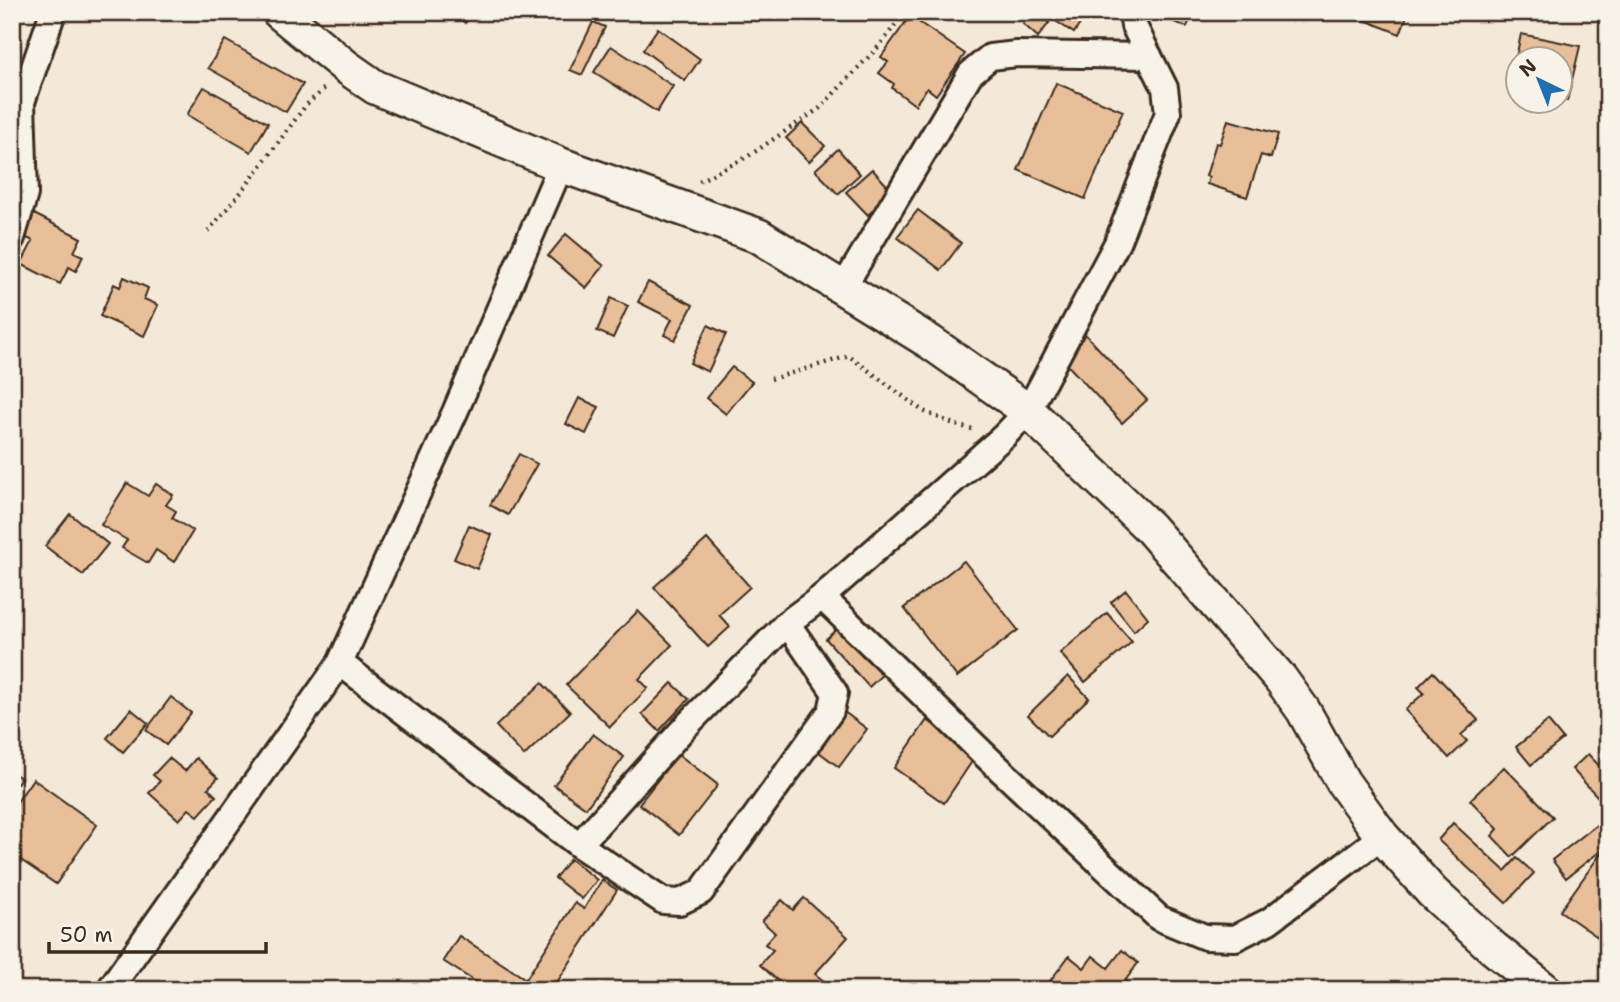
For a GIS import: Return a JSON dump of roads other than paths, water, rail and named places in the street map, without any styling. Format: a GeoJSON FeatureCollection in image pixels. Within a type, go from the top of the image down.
{"type":"FeatureCollection","features":[{"type":"Feature","properties":{"kind":"street"},"geometry":{"type":"LineString","coordinates":[[12,238],[24,194],[22,102],[53,12]]}},
{"type":"Feature","properties":{"kind":"street"},"geometry":{"type":"LineString","coordinates":[[279,12],[375,87],[561,165],[759,236],[930,342],[1028,411],[1150,528],[1280,678],[1303,710],[1343,782],[1382,836],[1432,892],[1492,947],[1545,990]]}},
{"type":"Feature","properties":{"kind":"street"},"geometry":{"type":"LineString","coordinates":[[579,845],[686,726],[787,624],[822,597],[1004,436],[1028,411],[1117,243],[1168,113],[1165,88],[1134,26],[1132,12]]}},
{"type":"Feature","properties":{"kind":"street"},"geometry":{"type":"LineString","coordinates":[[843,288],[970,74],[990,57],[1017,54],[1149,56]]}},
{"type":"Feature","properties":{"kind":"street"},"geometry":{"type":"LineString","coordinates":[[110,990],[340,663],[455,412],[561,165]]}},
{"type":"Feature","properties":{"kind":"street"},"geometry":{"type":"LineString","coordinates":[[822,597],[990,761],[1159,918],[1205,937],[1235,938],[1269,921],[1382,836]]}},
{"type":"Feature","properties":{"kind":"street"},"geometry":{"type":"LineString","coordinates":[[340,663],[579,845],[663,901],[680,902],[701,892],[831,711],[835,693],[787,624]]}}]}
